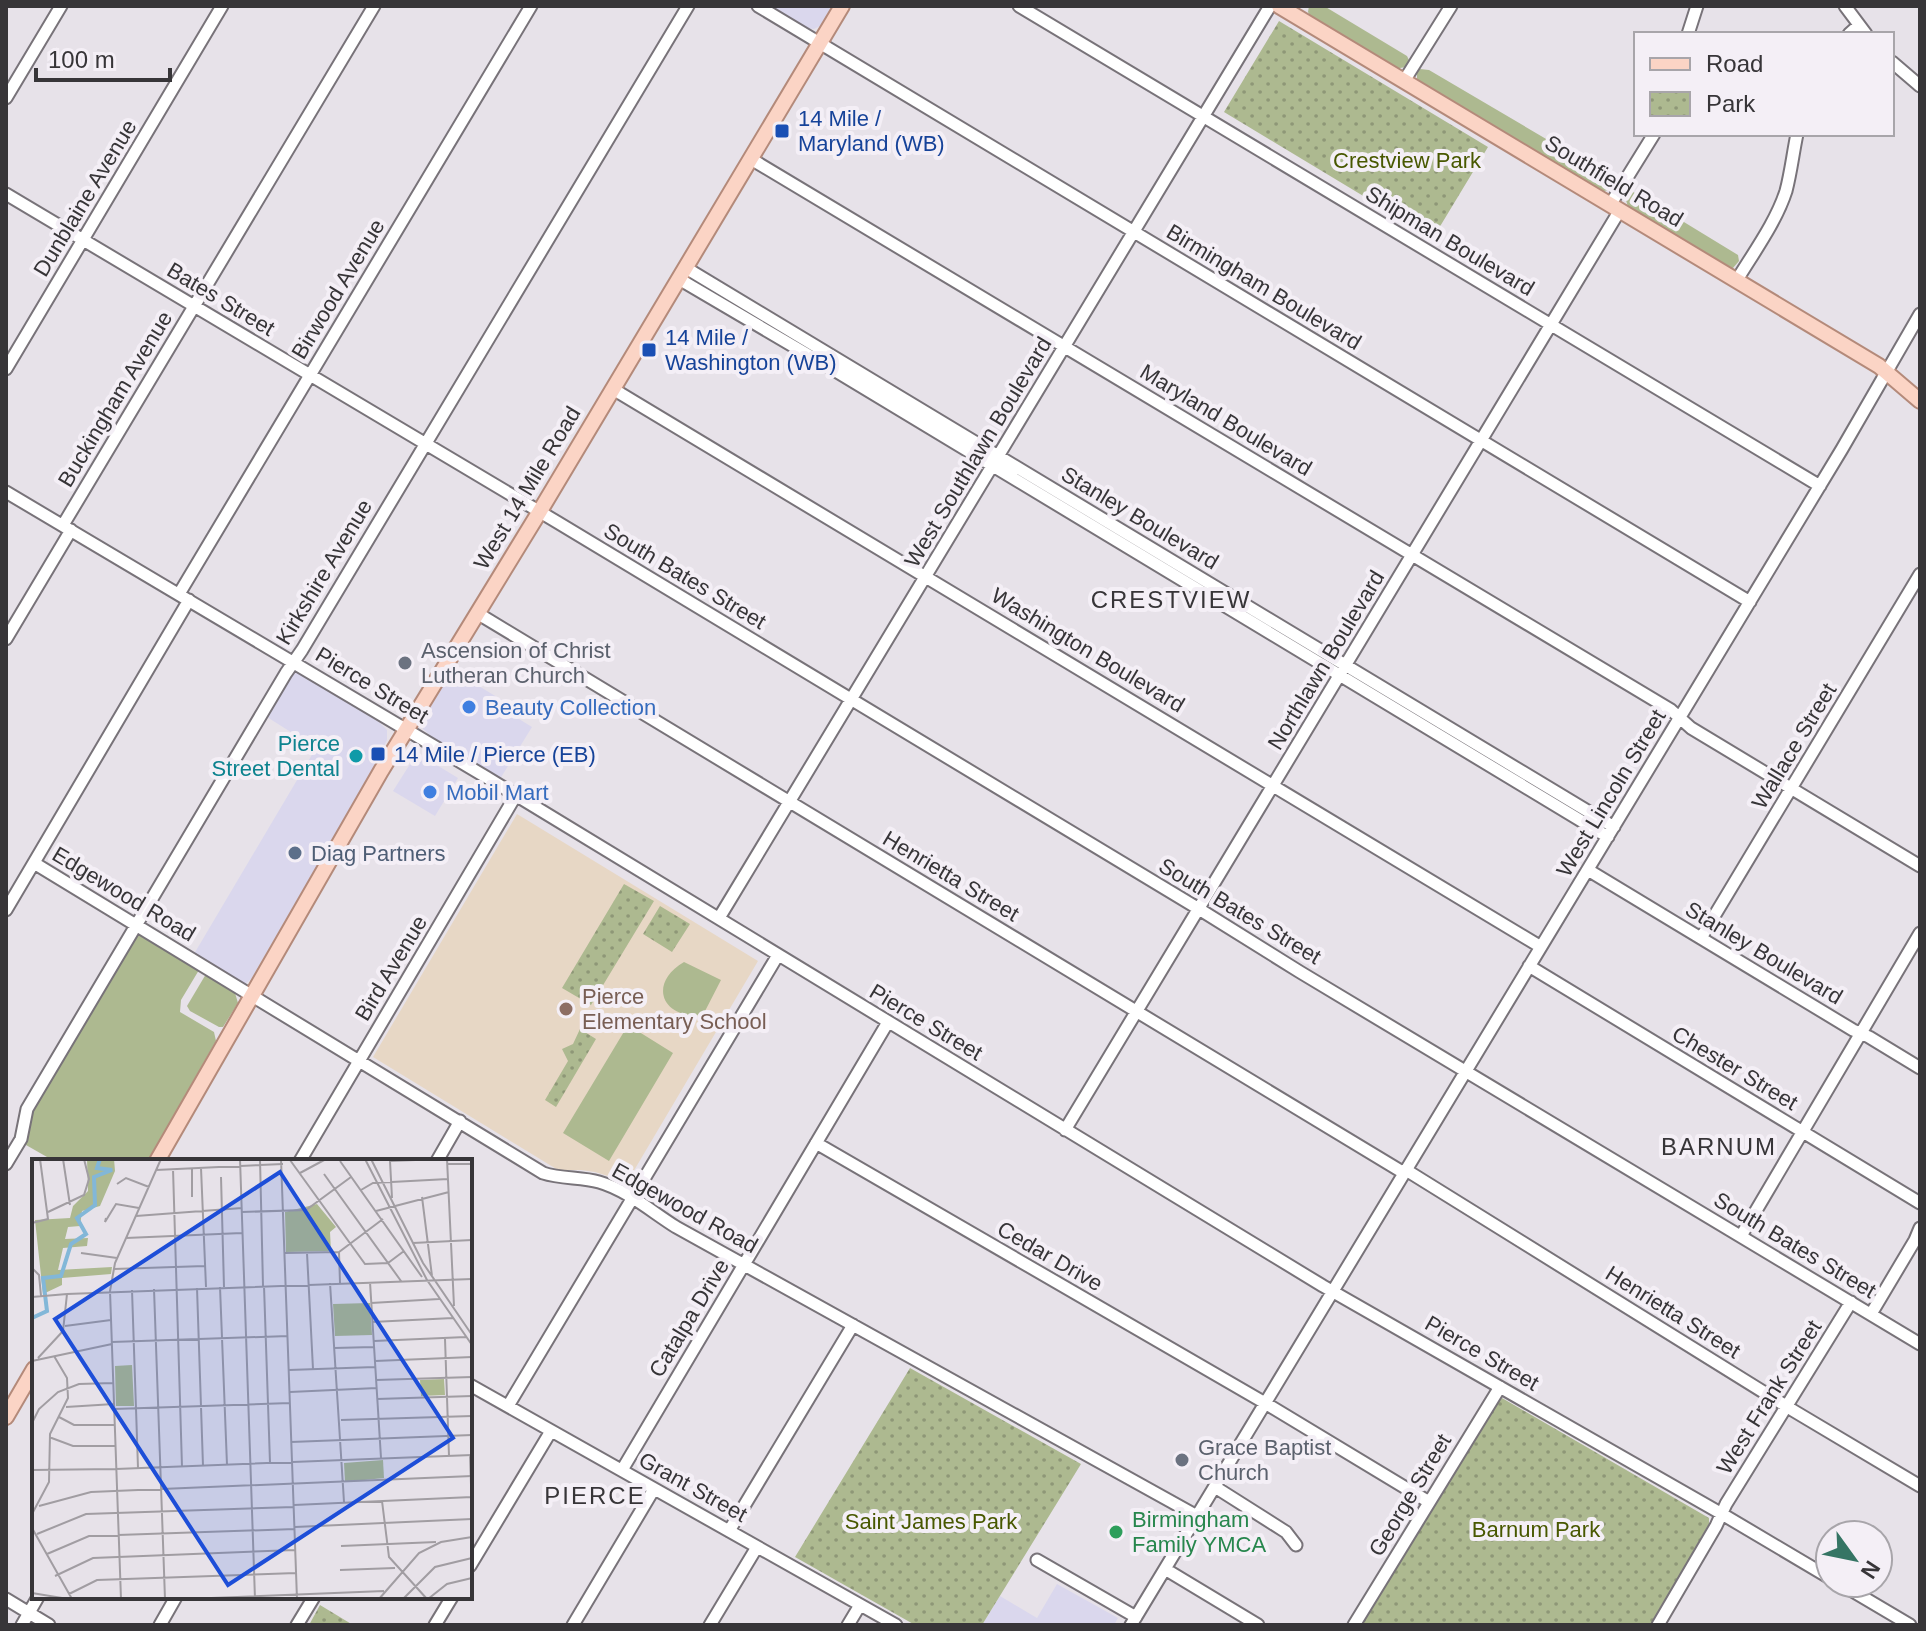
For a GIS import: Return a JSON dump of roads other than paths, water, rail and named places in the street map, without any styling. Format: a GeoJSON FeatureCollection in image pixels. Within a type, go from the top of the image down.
{"type":"FeatureCollection","features":[{"type":"Feature","properties":{"kind":"main road","name":"West 14 Mile Road"},"geometry":{"type":"LineString","coordinates":[[158,1159],[406,729],[842,6]]}},
{"type":"Feature","properties":{"kind":"main road","name":"Southfield Road"},"geometry":{"type":"LineString","coordinates":[[1279,6],[1299,11],[1404,81],[1888,372],[1920,401]]}},
{"type":"Feature","properties":{"kind":"main road"},"geometry":{"type":"LineString","coordinates":[[6,1417],[32,1372]]}},
{"type":"Feature","properties":{"kind":"street"},"geometry":{"type":"LineString","coordinates":[[6,98],[61,6]]}},
{"type":"Feature","properties":{"kind":"street","name":"Dunblaine Avenue"},"geometry":{"type":"LineString","coordinates":[[6,369],[222,6]]}},
{"type":"Feature","properties":{"kind":"street","name":"Buckingham Avenue"},"geometry":{"type":"LineString","coordinates":[[6,639],[193,306],[374,6]]}},
{"type":"Feature","properties":{"kind":"street","name":"Birwood Avenue"},"geometry":{"type":"LineString","coordinates":[[6,910],[310,375],[531,6]]}},
{"type":"Feature","properties":{"kind":"street","name":"Kirkshire Avenue"},"geometry":{"type":"LineString","coordinates":[[6,1164],[21,1139],[27,1109],[688,6]]}},
{"type":"Feature","properties":{"kind":"street","name":"Birmingham Boulevard"},"geometry":{"type":"LineString","coordinates":[[758,6],[1750,602]]}},
{"type":"Feature","properties":{"kind":"street","name":"Shipman Boulevard"},"geometry":{"type":"LineString","coordinates":[[1019,6],[1820,486]]}},
{"type":"Feature","properties":{"kind":"street","name":"West Southlawn Boulevard"},"geometry":{"type":"LineString","coordinates":[[719,918],[1270,6]]}},
{"type":"Feature","properties":{"kind":"street"},"geometry":{"type":"LineString","coordinates":[[1404,81],[1451,6]]}},
{"type":"Feature","properties":{"kind":"street"},"geometry":{"type":"LineString","coordinates":[[1689,32],[1697,6]]}},
{"type":"Feature","properties":{"kind":"street"},"geometry":{"type":"LineString","coordinates":[[1845,6],[1862,29]]}},
{"type":"Feature","properties":{"kind":"street"},"geometry":{"type":"LineString","coordinates":[[1894,64],[1920,86]]}},
{"type":"Feature","properties":{"kind":"street","name":"Northlawn Boulevard"},"geometry":{"type":"LineString","coordinates":[[1065,1130],[1552,325],[1653,136]]}},
{"type":"Feature","properties":{"kind":"street"},"geometry":{"type":"LineString","coordinates":[[1737,280],[1783,199],[1797,136]]}},
{"type":"Feature","properties":{"kind":"street","name":"Maryland Boulevard"},"geometry":{"type":"LineString","coordinates":[[751,159],[1671,710],[1691,728],[1920,866]]}},
{"type":"Feature","properties":{"kind":"street","name":"Bates Street"},"geometry":{"type":"LineString","coordinates":[[6,194],[540,511]]}},
{"type":"Feature","properties":{"kind":"street","name":"Stanley Boulevard"},"geometry":{"type":"LineString","coordinates":[[683,273],[1611,832]]}},
{"type":"Feature","properties":{"kind":"street","name":"West Lincoln Street"},"geometry":{"type":"LineString","coordinates":[[1134,1621],[1820,486],[1920,314]]}},
{"type":"Feature","properties":{"kind":"street","name":"Washington Boulevard"},"geometry":{"type":"LineString","coordinates":[[613,389],[1541,947]]}},
{"type":"Feature","properties":{"kind":"street","name":"Pierce Street"},"geometry":{"type":"LineString","coordinates":[[6,492],[516,795],[1333,1292],[1814,1569]]}},
{"type":"Feature","properties":{"kind":"street","name":"South Bates Street"},"geometry":{"type":"LineString","coordinates":[[540,511],[1920,1344]]}},
{"type":"Feature","properties":{"kind":"street","name":"Wallace Street"},"geometry":{"type":"LineString","coordinates":[[1701,938],[1920,574]]}},
{"type":"Feature","properties":{"kind":"street","name":"Henrietta Street"},"geometry":{"type":"LineString","coordinates":[[477,613],[1920,1486]]}},
{"type":"Feature","properties":{"kind":"street","name":"Bird Avenue"},"geometry":{"type":"LineString","coordinates":[[301,1159],[516,795]]}},
{"type":"Feature","properties":{"kind":"street","name":"Edgewood Road"},"geometry":{"type":"LineString","coordinates":[[34,863],[543,1173],[612,1186],[676,1227],[1197,1516]]}},
{"type":"Feature","properties":{"kind":"street","name":"Stanley Boulevard"},"geometry":{"type":"LineString","coordinates":[[1588,870],[1920,1068]]}},
{"type":"Feature","properties":{"kind":"street"},"geometry":{"type":"LineString","coordinates":[[1741,1236],[1920,933]]}},
{"type":"Feature","properties":{"kind":"street"},"geometry":{"type":"LineString","coordinates":[[508,1406],[778,955]]}},
{"type":"Feature","properties":{"kind":"street","name":"Chester Street"},"geometry":{"type":"LineString","coordinates":[[1529,966],[1920,1203]]}},
{"type":"Feature","properties":{"kind":"street","name":"Catalpa Drive"},"geometry":{"type":"LineString","coordinates":[[622,1470],[888,1022]]}},
{"type":"Feature","properties":{"kind":"street"},"geometry":{"type":"LineString","coordinates":[[438,1159],[460,1121]]}},
{"type":"Feature","properties":{"kind":"street","name":"Cedar Drive"},"geometry":{"type":"LineString","coordinates":[[816,1143],[1265,1403],[1429,1502]]}},
{"type":"Feature","properties":{"kind":"street"},"geometry":{"type":"LineString","coordinates":[[1871,1314],[1920,1228]]}},
{"type":"Feature","properties":{"kind":"street","name":"West Frank Street"},"geometry":{"type":"LineString","coordinates":[[1658,1625],[1851,1302]]}},
{"type":"Feature","properties":{"kind":"street"},"geometry":{"type":"LineString","coordinates":[[729,1531],[853,1325]]}},
{"type":"Feature","properties":{"kind":"street","name":"Grant Street"},"geometry":{"type":"LineString","coordinates":[[472,1386],[896,1625]]}},
{"type":"Feature","properties":{"kind":"street","name":"George Street"},"geometry":{"type":"LineString","coordinates":[[1354,1625],[1500,1387]]}},
{"type":"Feature","properties":{"kind":"street"},"geometry":{"type":"LineString","coordinates":[[472,1563],[551,1431]]}},
{"type":"Feature","properties":{"kind":"street"},"geometry":{"type":"LineString","coordinates":[[1215,1487],[1286,1532],[1296,1545]]}},
{"type":"Feature","properties":{"kind":"street"},"geometry":{"type":"LineString","coordinates":[[573,1625],[654,1489]]}},
{"type":"Feature","properties":{"kind":"street"},"geometry":{"type":"LineString","coordinates":[[710,1625],[757,1547]]}},
{"type":"Feature","properties":{"kind":"street"},"geometry":{"type":"LineString","coordinates":[[1037,1560],[1134,1621]]}},
{"type":"Feature","properties":{"kind":"street"},"geometry":{"type":"LineString","coordinates":[[1165,1569],[1258,1625]]}},
{"type":"Feature","properties":{"kind":"street"},"geometry":{"type":"LineString","coordinates":[[6,1599],[49,1625]]}},
{"type":"Feature","properties":{"kind":"street"},"geometry":{"type":"LineString","coordinates":[[22,1625],[37,1599]]}},
{"type":"Feature","properties":{"kind":"street"},"geometry":{"type":"LineString","coordinates":[[160,1625],[175,1599]]}},
{"type":"Feature","properties":{"kind":"street"},"geometry":{"type":"LineString","coordinates":[[297,1625],[313,1599]]}},
{"type":"Feature","properties":{"kind":"street"},"geometry":{"type":"LineString","coordinates":[[435,1625],[451,1599]]}},
{"type":"Feature","properties":{"kind":"street"},"geometry":{"type":"LineString","coordinates":[[1866,1599],[1910,1625]]}},
{"type":"Feature","properties":{"kind":"street"},"geometry":{"type":"LineString","coordinates":[[848,1625],[860,1605]]}},
{"type":"Feature","properties":{"kind":"place","name":"14 Mile / Maryland (WB)"},"geometry":{"type":"Point","coordinates":[782,131]}},
{"type":"Feature","properties":{"kind":"place","name":"14 Mile / Washington (WB)"},"geometry":{"type":"Point","coordinates":[649,350]}},
{"type":"Feature","properties":{"kind":"place","name":"Ascension of Christ Lutheran Church"},"geometry":{"type":"Point","coordinates":[405,663]}},
{"type":"Feature","properties":{"kind":"place","name":"Beauty Collection"},"geometry":{"type":"Point","coordinates":[469,707]}},
{"type":"Feature","properties":{"kind":"place","name":"14 Mile / Pierce (EB)"},"geometry":{"type":"Point","coordinates":[378,754]}},
{"type":"Feature","properties":{"kind":"place","name":"Pierce Street Dental"},"geometry":{"type":"Point","coordinates":[356,756]}},
{"type":"Feature","properties":{"kind":"place","name":"Mobil Mart"},"geometry":{"type":"Point","coordinates":[430,792]}},
{"type":"Feature","properties":{"kind":"place","name":"Diag Partners"},"geometry":{"type":"Point","coordinates":[295,853]}},
{"type":"Feature","properties":{"kind":"place","name":"Pierce Elementary School"},"geometry":{"type":"Point","coordinates":[566,1009]}},
{"type":"Feature","properties":{"kind":"place","name":"Grace Baptist Church"},"geometry":{"type":"Point","coordinates":[1182,1460]}},
{"type":"Feature","properties":{"kind":"place","name":"Birmingham Family YMCA"},"geometry":{"type":"Point","coordinates":[1116,1532]}},
{"type":"Feature","properties":{"kind":"district","name":"CRESTVIEW"},"geometry":{"type":"Point","coordinates":[1171,599]}},
{"type":"Feature","properties":{"kind":"district","name":"BARNUM"},"geometry":{"type":"Point","coordinates":[1719,1146]}},
{"type":"Feature","properties":{"kind":"district","name":"PIERCE"},"geometry":{"type":"Point","coordinates":[595,1495]}},
{"type":"Feature","properties":{"kind":"park label","name":"Crestview Park"},"geometry":{"type":"Point","coordinates":[1407,160]}},
{"type":"Feature","properties":{"kind":"park label","name":"Saint James Park"},"geometry":{"type":"Point","coordinates":[931,1521]}},
{"type":"Feature","properties":{"kind":"park label","name":"Barnum Park"},"geometry":{"type":"Point","coordinates":[1536,1529]}}]}
